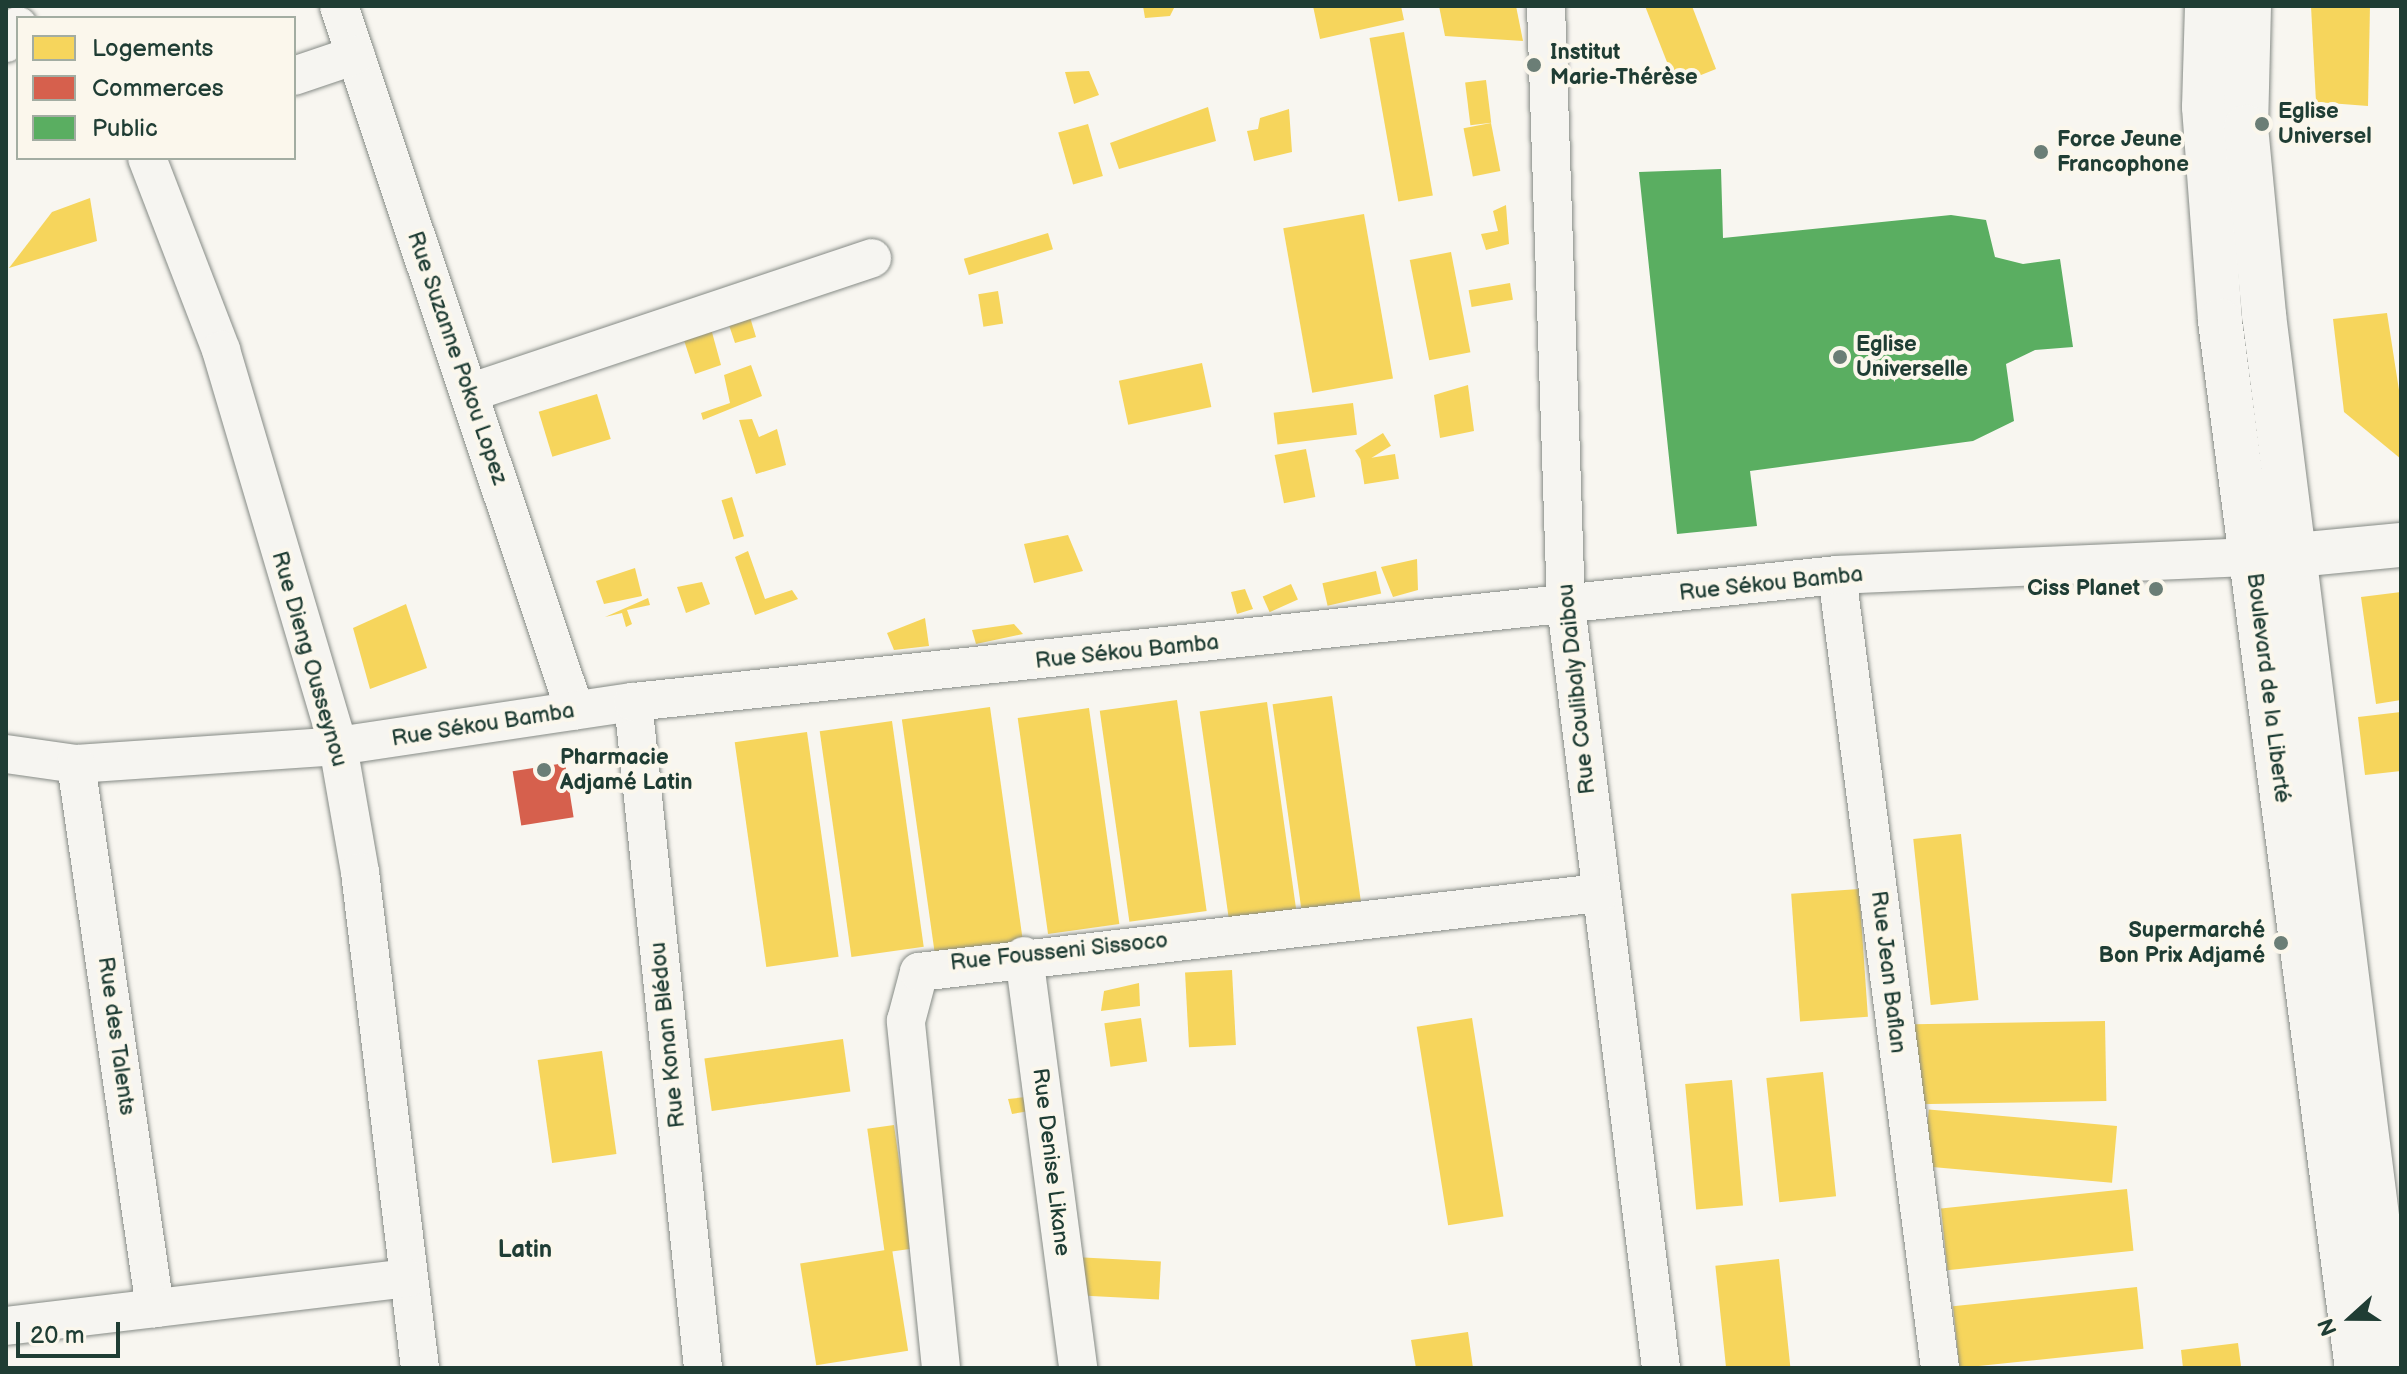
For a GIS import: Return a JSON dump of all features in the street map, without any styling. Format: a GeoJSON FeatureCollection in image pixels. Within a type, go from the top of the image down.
{"type":"FeatureCollection","features":[{"type":"Feature","properties":{"kind":"street","name":"Rue Suzanne Pokou Lopez"},"geometry":{"type":"LineString","coordinates":[[339,6],[575,711]]}},
{"type":"Feature","properties":{"kind":"street","name":"Rue Coulibaly Daibou"},"geometry":{"type":"LineString","coordinates":[[1546,6],[1566,606],[1599,893],[1661,1368]]}},
{"type":"Feature","properties":{"kind":"street","name":"Boulevard de la Liberté"},"geometry":{"type":"LineString","coordinates":[[2207,6],[2204,107],[2220,321],[2357,1368]]}},
{"type":"Feature","properties":{"kind":"street","name":"Boulevard de la Liberté"},"geometry":{"type":"LineString","coordinates":[[2249,6],[2246,127],[2294,560],[2396,1368]]}},
{"type":"Feature","properties":{"kind":"street"},"geometry":{"type":"LineString","coordinates":[[296,75],[356,55]]}},
{"type":"Feature","properties":{"kind":"street","name":"Rue Dieng Ousseynou"},"geometry":{"type":"LineString","coordinates":[[148,160],[221,350],[338,746],[360,872],[420,1368]]}},
{"type":"Feature","properties":{"kind":"street"},"geometry":{"type":"LineString","coordinates":[[469,393],[872,258]]}},
{"type":"Feature","properties":{"kind":"street"},"geometry":{"type":"LineString","coordinates":[[2251,557],[2294,560],[2401,545]]}},
{"type":"Feature","properties":{"kind":"street","name":"Rue Sékou Bamba"},"geometry":{"type":"LineString","coordinates":[[6,754],[76,764],[338,746],[633,702],[1566,606],[1837,575],[2251,557]]}},
{"type":"Feature","properties":{"kind":"street","name":"Rue Jean Baflan"},"geometry":{"type":"LineString","coordinates":[[1837,575],[1940,1368]]}},
{"type":"Feature","properties":{"kind":"street","name":"Rue Konan Blédou"},"geometry":{"type":"LineString","coordinates":[[633,702],[703,1368]]}},
{"type":"Feature","properties":{"kind":"street","name":"Rue des Talents"},"geometry":{"type":"LineString","coordinates":[[76,764],[155,1308]]}},
{"type":"Feature","properties":{"kind":"street","name":"Rue Fousseni Sissoco"},"geometry":{"type":"LineString","coordinates":[[941,1368],[909,1062],[911,981],[934,965],[1599,893]]}},
{"type":"Feature","properties":{"kind":"street","name":"Rue Denise Likane"},"geometry":{"type":"LineString","coordinates":[[1024,956],[1078,1368]]}},
{"type":"Feature","properties":{"kind":"street"},"geometry":{"type":"LineString","coordinates":[[6,1326],[407,1278]]}},
{"type":"Feature","properties":{"kind":"building: Logements"},"geometry":{"type":"Polygon","coordinates":[[[1143,6],[1175,6],[1170,16],[1145,18],[1143,6]]]}},
{"type":"Feature","properties":{"kind":"building: Logements"},"geometry":{"type":"Polygon","coordinates":[[[1313,6],[1401,6],[1404,20],[1320,39],[1313,6]]]}},
{"type":"Feature","properties":{"kind":"building: Logements"},"geometry":{"type":"Polygon","coordinates":[[[1439,6],[1516,6],[1523,41],[1445,36],[1439,6]]]}},
{"type":"Feature","properties":{"kind":"building: Logements"},"geometry":{"type":"Polygon","coordinates":[[[1645,6],[1692,6],[1716,69],[1676,85],[1645,6]]]}},
{"type":"Feature","properties":{"kind":"building: Logements"},"geometry":{"type":"Polygon","coordinates":[[[2311,6],[2370,6],[2368,106],[2316,102],[2311,6]]]}},
{"type":"Feature","properties":{"kind":"building: Logements"},"geometry":{"type":"Polygon","coordinates":[[[1404,32],[1433,195],[1398,202],[1370,38],[1404,32]]]}},
{"type":"Feature","properties":{"kind":"building: Logements"},"geometry":{"type":"Polygon","coordinates":[[[1089,71],[1099,95],[1074,104],[1065,72],[1089,71]]]}},
{"type":"Feature","properties":{"kind":"building: Logements"},"geometry":{"type":"Polygon","coordinates":[[[1486,80],[1491,123],[1470,125],[1465,83],[1486,80]]]}},
{"type":"Feature","properties":{"kind":"building: Logements"},"geometry":{"type":"Polygon","coordinates":[[[1208,107],[1216,141],[1119,169],[1110,143],[1208,107]]]}},
{"type":"Feature","properties":{"kind":"building: Logements"},"geometry":{"type":"Polygon","coordinates":[[[1289,109],[1292,152],[1254,161],[1247,131],[1258,129],[1260,118],[1289,109]]]}},
{"type":"Feature","properties":{"kind":"building: Logements"},"geometry":{"type":"Polygon","coordinates":[[[1491,123],[1500,171],[1473,176],[1464,128],[1491,123]]]}},
{"type":"Feature","properties":{"kind":"building: Logements"},"geometry":{"type":"Polygon","coordinates":[[[1088,124],[1103,176],[1073,184],[1058,133],[1088,124]]]}},
{"type":"Feature","properties":{"kind":"building: Logements"},"geometry":{"type":"Polygon","coordinates":[[[90,198],[97,241],[9,268],[52,212],[90,198]]]}},
{"type":"Feature","properties":{"kind":"building: Logements"},"geometry":{"type":"Polygon","coordinates":[[[1506,205],[1509,244],[1486,250],[1481,234],[1498,231],[1493,211],[1506,205]]]}},
{"type":"Feature","properties":{"kind":"building: Logements"},"geometry":{"type":"Polygon","coordinates":[[[1364,214],[1393,378],[1312,393],[1283,228],[1364,214]]]}},
{"type":"Feature","properties":{"kind":"building: Logements"},"geometry":{"type":"Polygon","coordinates":[[[1048,233],[1053,249],[969,275],[964,259],[1048,233]]]}},
{"type":"Feature","properties":{"kind":"building: Logements"},"geometry":{"type":"Polygon","coordinates":[[[1451,252],[1470,352],[1429,360],[1410,260],[1451,252]]]}},
{"type":"Feature","properties":{"kind":"building: Logements"},"geometry":{"type":"Polygon","coordinates":[[[1510,283],[1513,300],[1472,307],[1469,290],[1510,283]]]}},
{"type":"Feature","properties":{"kind":"building: Logements"},"geometry":{"type":"Polygon","coordinates":[[[998,291],[1003,324],[983,327],[978,294],[998,291]]]}},
{"type":"Feature","properties":{"kind":"building: Logements"},"geometry":{"type":"Polygon","coordinates":[[[2387,313],[2401,403],[2401,459],[2344,412],[2333,319],[2387,313]]]}},
{"type":"Feature","properties":{"kind":"building: Logements"},"geometry":{"type":"Polygon","coordinates":[[[749,314],[756,337],[735,343],[729,325],[749,314]]]}},
{"type":"Feature","properties":{"kind":"building: Logements"},"geometry":{"type":"Polygon","coordinates":[[[710,325],[721,365],[695,374],[681,331],[710,325]]]}},
{"type":"Feature","properties":{"kind":"building: Logements"},"geometry":{"type":"Polygon","coordinates":[[[1202,363],[1211,407],[1128,425],[1119,381],[1202,363]]]}},
{"type":"Feature","properties":{"kind":"building: Logements"},"geometry":{"type":"Polygon","coordinates":[[[751,365],[762,396],[703,420],[701,413],[730,403],[724,375],[751,365]]]}},
{"type":"Feature","properties":{"kind":"building: Logements"},"geometry":{"type":"Polygon","coordinates":[[[1468,385],[1474,431],[1440,438],[1434,395],[1468,385]]]}},
{"type":"Feature","properties":{"kind":"building: Logements"},"geometry":{"type":"Polygon","coordinates":[[[597,394],[611,439],[552,457],[539,412],[597,394]]]}},
{"type":"Feature","properties":{"kind":"building: Logements"},"geometry":{"type":"Polygon","coordinates":[[[1353,403],[1357,435],[1277,445],[1274,413],[1353,403]]]}},
{"type":"Feature","properties":{"kind":"building: Logements"},"geometry":{"type":"Polygon","coordinates":[[[752,419],[759,437],[777,429],[786,465],[756,474],[739,420],[752,419]]]}},
{"type":"Feature","properties":{"kind":"building: Logements"},"geometry":{"type":"Polygon","coordinates":[[[1383,433],[1391,446],[1363,463],[1355,450],[1383,433]]]}},
{"type":"Feature","properties":{"kind":"building: Logements"},"geometry":{"type":"Polygon","coordinates":[[[1306,449],[1315,497],[1284,503],[1275,455],[1306,449]]]}},
{"type":"Feature","properties":{"kind":"building: Logements"},"geometry":{"type":"Polygon","coordinates":[[[1395,454],[1399,479],[1364,484],[1360,459],[1395,454]]]}},
{"type":"Feature","properties":{"kind":"building: Logements"},"geometry":{"type":"Polygon","coordinates":[[[732,497],[744,536],[733,539],[721,500],[732,497]]]}},
{"type":"Feature","properties":{"kind":"building: Logements"},"geometry":{"type":"Polygon","coordinates":[[[1068,535],[1083,571],[1034,583],[1024,544],[1068,535]]]}},
{"type":"Feature","properties":{"kind":"building: Logements"},"geometry":{"type":"Polygon","coordinates":[[[748,551],[765,599],[792,590],[798,599],[755,615],[735,557],[748,551]]]}},
{"type":"Feature","properties":{"kind":"building: Logements"},"geometry":{"type":"Polygon","coordinates":[[[1417,559],[1418,590],[1393,597],[1381,567],[1417,559]]]}},
{"type":"Feature","properties":{"kind":"building: Logements"},"geometry":{"type":"Polygon","coordinates":[[[635,568],[642,596],[604,604],[596,581],[635,568]]]}},
{"type":"Feature","properties":{"kind":"building: Logements"},"geometry":{"type":"Polygon","coordinates":[[[1376,571],[1381,593],[1328,606],[1322,583],[1376,571]]]}},
{"type":"Feature","properties":{"kind":"building: Logements"},"geometry":{"type":"Polygon","coordinates":[[[702,582],[710,604],[686,613],[677,587],[702,582]]]}},
{"type":"Feature","properties":{"kind":"building: Logements"},"geometry":{"type":"Polygon","coordinates":[[[1291,584],[1298,600],[1270,612],[1263,597],[1291,584]]]}},
{"type":"Feature","properties":{"kind":"building: Logements"},"geometry":{"type":"Polygon","coordinates":[[[1245,589],[1253,609],[1237,614],[1231,592],[1245,589]]]}},
{"type":"Feature","properties":{"kind":"building: Logements"},"geometry":{"type":"Polygon","coordinates":[[[2401,592],[2401,700],[2376,704],[2361,597],[2401,592]]]}},
{"type":"Feature","properties":{"kind":"building: Logements"},"geometry":{"type":"Polygon","coordinates":[[[648,598],[650,605],[627,610],[632,624],[626,627],[622,613],[605,617],[648,598]]]}},
{"type":"Feature","properties":{"kind":"building: Logements"},"geometry":{"type":"Polygon","coordinates":[[[406,604],[427,668],[370,689],[353,628],[406,604]]]}},
{"type":"Feature","properties":{"kind":"building: Logements"},"geometry":{"type":"Polygon","coordinates":[[[925,618],[929,646],[894,650],[887,633],[925,618]]]}},
{"type":"Feature","properties":{"kind":"building: Logements"},"geometry":{"type":"Polygon","coordinates":[[[1014,624],[1023,634],[976,644],[972,630],[1014,624]]]}},
{"type":"Feature","properties":{"kind":"building: Logements"},"geometry":{"type":"Polygon","coordinates":[[[1332,696],[1361,901],[1301,909],[1273,704],[1332,696]]]}},
{"type":"Feature","properties":{"kind":"building: Logements"},"geometry":{"type":"Polygon","coordinates":[[[1177,700],[1207,911],[1129,922],[1100,711],[1177,700]]]}},
{"type":"Feature","properties":{"kind":"building: Logements"},"geometry":{"type":"Polygon","coordinates":[[[1267,702],[1296,909],[1229,918],[1200,711],[1267,702]]]}},
{"type":"Feature","properties":{"kind":"building: Logements"},"geometry":{"type":"Polygon","coordinates":[[[990,707],[1023,941],[935,953],[902,719],[990,707]]]}},
{"type":"Feature","properties":{"kind":"building: Logements"},"geometry":{"type":"Polygon","coordinates":[[[1089,708],[1119,924],[1048,934],[1018,718],[1089,708]]]}},
{"type":"Feature","properties":{"kind":"building: Logements"},"geometry":{"type":"Polygon","coordinates":[[[2401,712],[2401,771],[2365,775],[2358,717],[2401,712]]]}},
{"type":"Feature","properties":{"kind":"building: Logements"},"geometry":{"type":"Polygon","coordinates":[[[892,721],[924,947],[851,957],[820,731],[892,721]]]}},
{"type":"Feature","properties":{"kind":"building: Logements"},"geometry":{"type":"Polygon","coordinates":[[[807,732],[839,957],[766,967],[735,742],[807,732]]]}},
{"type":"Feature","properties":{"kind":"building: Logements"},"geometry":{"type":"Polygon","coordinates":[[[1961,834],[1978,1000],[1931,1005],[1913,839],[1961,834]]]}},
{"type":"Feature","properties":{"kind":"building: Logements"},"geometry":{"type":"Polygon","coordinates":[[[1859,889],[1868,1017],[1800,1021],[1791,894],[1859,889]]]}},
{"type":"Feature","properties":{"kind":"building: Logements"},"geometry":{"type":"Polygon","coordinates":[[[1232,970],[1236,1045],[1189,1047],[1185,972],[1232,970]]]}},
{"type":"Feature","properties":{"kind":"building: Logements"},"geometry":{"type":"Polygon","coordinates":[[[1139,983],[1140,1006],[1101,1011],[1104,991],[1139,983]]]}},
{"type":"Feature","properties":{"kind":"building: Logements"},"geometry":{"type":"Polygon","coordinates":[[[1141,1018],[1147,1062],[1110,1067],[1104,1023],[1141,1018]]]}},
{"type":"Feature","properties":{"kind":"building: Logements"},"geometry":{"type":"Polygon","coordinates":[[[1472,1018],[1503,1217],[1448,1225],[1417,1027],[1472,1018]]]}},
{"type":"Feature","properties":{"kind":"building: Logements"},"geometry":{"type":"Polygon","coordinates":[[[2105,1021],[2106,1101],[1915,1104],[1914,1024],[2105,1021]]]}},
{"type":"Feature","properties":{"kind":"building: Logements"},"geometry":{"type":"Polygon","coordinates":[[[843,1039],[850,1091],[712,1111],[704,1058],[843,1039]]]}},
{"type":"Feature","properties":{"kind":"building: Logements"},"geometry":{"type":"Polygon","coordinates":[[[602,1051],[616,1154],[552,1163],[538,1060],[602,1051]]]}},
{"type":"Feature","properties":{"kind":"building: Logements"},"geometry":{"type":"Polygon","coordinates":[[[1823,1072],[1836,1196],[1779,1202],[1766,1078],[1823,1072]]]}},
{"type":"Feature","properties":{"kind":"building: Logements"},"geometry":{"type":"Polygon","coordinates":[[[1732,1080],[1743,1206],[1696,1210],[1685,1084],[1732,1080]]]}},
{"type":"Feature","properties":{"kind":"building: Logements"},"geometry":{"type":"Polygon","coordinates":[[[1026,1097],[1029,1111],[1012,1114],[1008,1099],[1026,1097]]]}},
{"type":"Feature","properties":{"kind":"building: Logements"},"geometry":{"type":"Polygon","coordinates":[[[1929,1110],[2117,1126],[2112,1183],[1924,1166],[1929,1110]]]}},
{"type":"Feature","properties":{"kind":"building: Logements"},"geometry":{"type":"Polygon","coordinates":[[[894,1125],[911,1249],[885,1253],[867,1129],[894,1125]]]}},
{"type":"Feature","properties":{"kind":"building: Logements"},"geometry":{"type":"Polygon","coordinates":[[[2127,1189],[2133,1251],[1948,1270],[1941,1209],[2127,1189]]]}},
{"type":"Feature","properties":{"kind":"building: Logements"},"geometry":{"type":"Polygon","coordinates":[[[892,1249],[908,1351],[816,1365],[800,1264],[892,1249]]]}},
{"type":"Feature","properties":{"kind":"building: Logements"},"geometry":{"type":"Polygon","coordinates":[[[1074,1257],[1161,1262],[1159,1300],[1072,1295],[1074,1257]]]}},
{"type":"Feature","properties":{"kind":"building: Logements"},"geometry":{"type":"Polygon","coordinates":[[[1779,1259],[1790,1368],[1726,1368],[1715,1266],[1779,1259]]]}},
{"type":"Feature","properties":{"kind":"building: Logements"},"geometry":{"type":"Polygon","coordinates":[[[2137,1287],[2143,1349],[1959,1368],[1953,1306],[2137,1287]]]}},
{"type":"Feature","properties":{"kind":"building: Logements"},"geometry":{"type":"Polygon","coordinates":[[[1468,1332],[1473,1368],[1416,1368],[1411,1340],[1468,1332]]]}},
{"type":"Feature","properties":{"kind":"building: Logements"},"geometry":{"type":"Polygon","coordinates":[[[2238,1343],[2241,1366],[2183,1368],[2181,1350],[2238,1343]]]}},
{"type":"Feature","properties":{"kind":"building: Commerces"},"geometry":{"type":"Polygon","coordinates":[[[565,763],[574,817],[521,826],[513,771],[565,763]]]}},
{"type":"Feature","properties":{"kind":"building: Public","name":"Eglise Universelle"},"geometry":{"type":"Polygon","coordinates":[[[1721,169],[1723,238],[1951,215],[1986,220],[1995,257],[2023,264],[2060,259],[2073,347],[2035,350],[2006,364],[2014,421],[1973,441],[1750,471],[1757,526],[1677,534],[1639,172],[1721,169]]]}},
{"type":"Feature","properties":{"kind":"place","name":"Institut Marie-Thérèse"},"geometry":{"type":"Point","coordinates":[1534,65]}},
{"type":"Feature","properties":{"kind":"place","name":"Eglise Universel"},"geometry":{"type":"Point","coordinates":[2262,124]}},
{"type":"Feature","properties":{"kind":"place","name":"Force Jeune Francophone"},"geometry":{"type":"Point","coordinates":[2041,152]}},
{"type":"Feature","properties":{"kind":"place","name":"Eglise Universelle"},"geometry":{"type":"Point","coordinates":[1840,357]}},
{"type":"Feature","properties":{"kind":"place","name":"Ciss Planet"},"geometry":{"type":"Point","coordinates":[2156,589]}},
{"type":"Feature","properties":{"kind":"place","name":"Pharmacie Adjamé Latin"},"geometry":{"type":"Point","coordinates":[544,770]}},
{"type":"Feature","properties":{"kind":"place","name":"Supermarché Bon Prix Adjamé"},"geometry":{"type":"Point","coordinates":[2281,943]}},
{"type":"Feature","properties":{"kind":"district","name":"Latin"},"geometry":{"type":"Point","coordinates":[525,1250]}}]}
